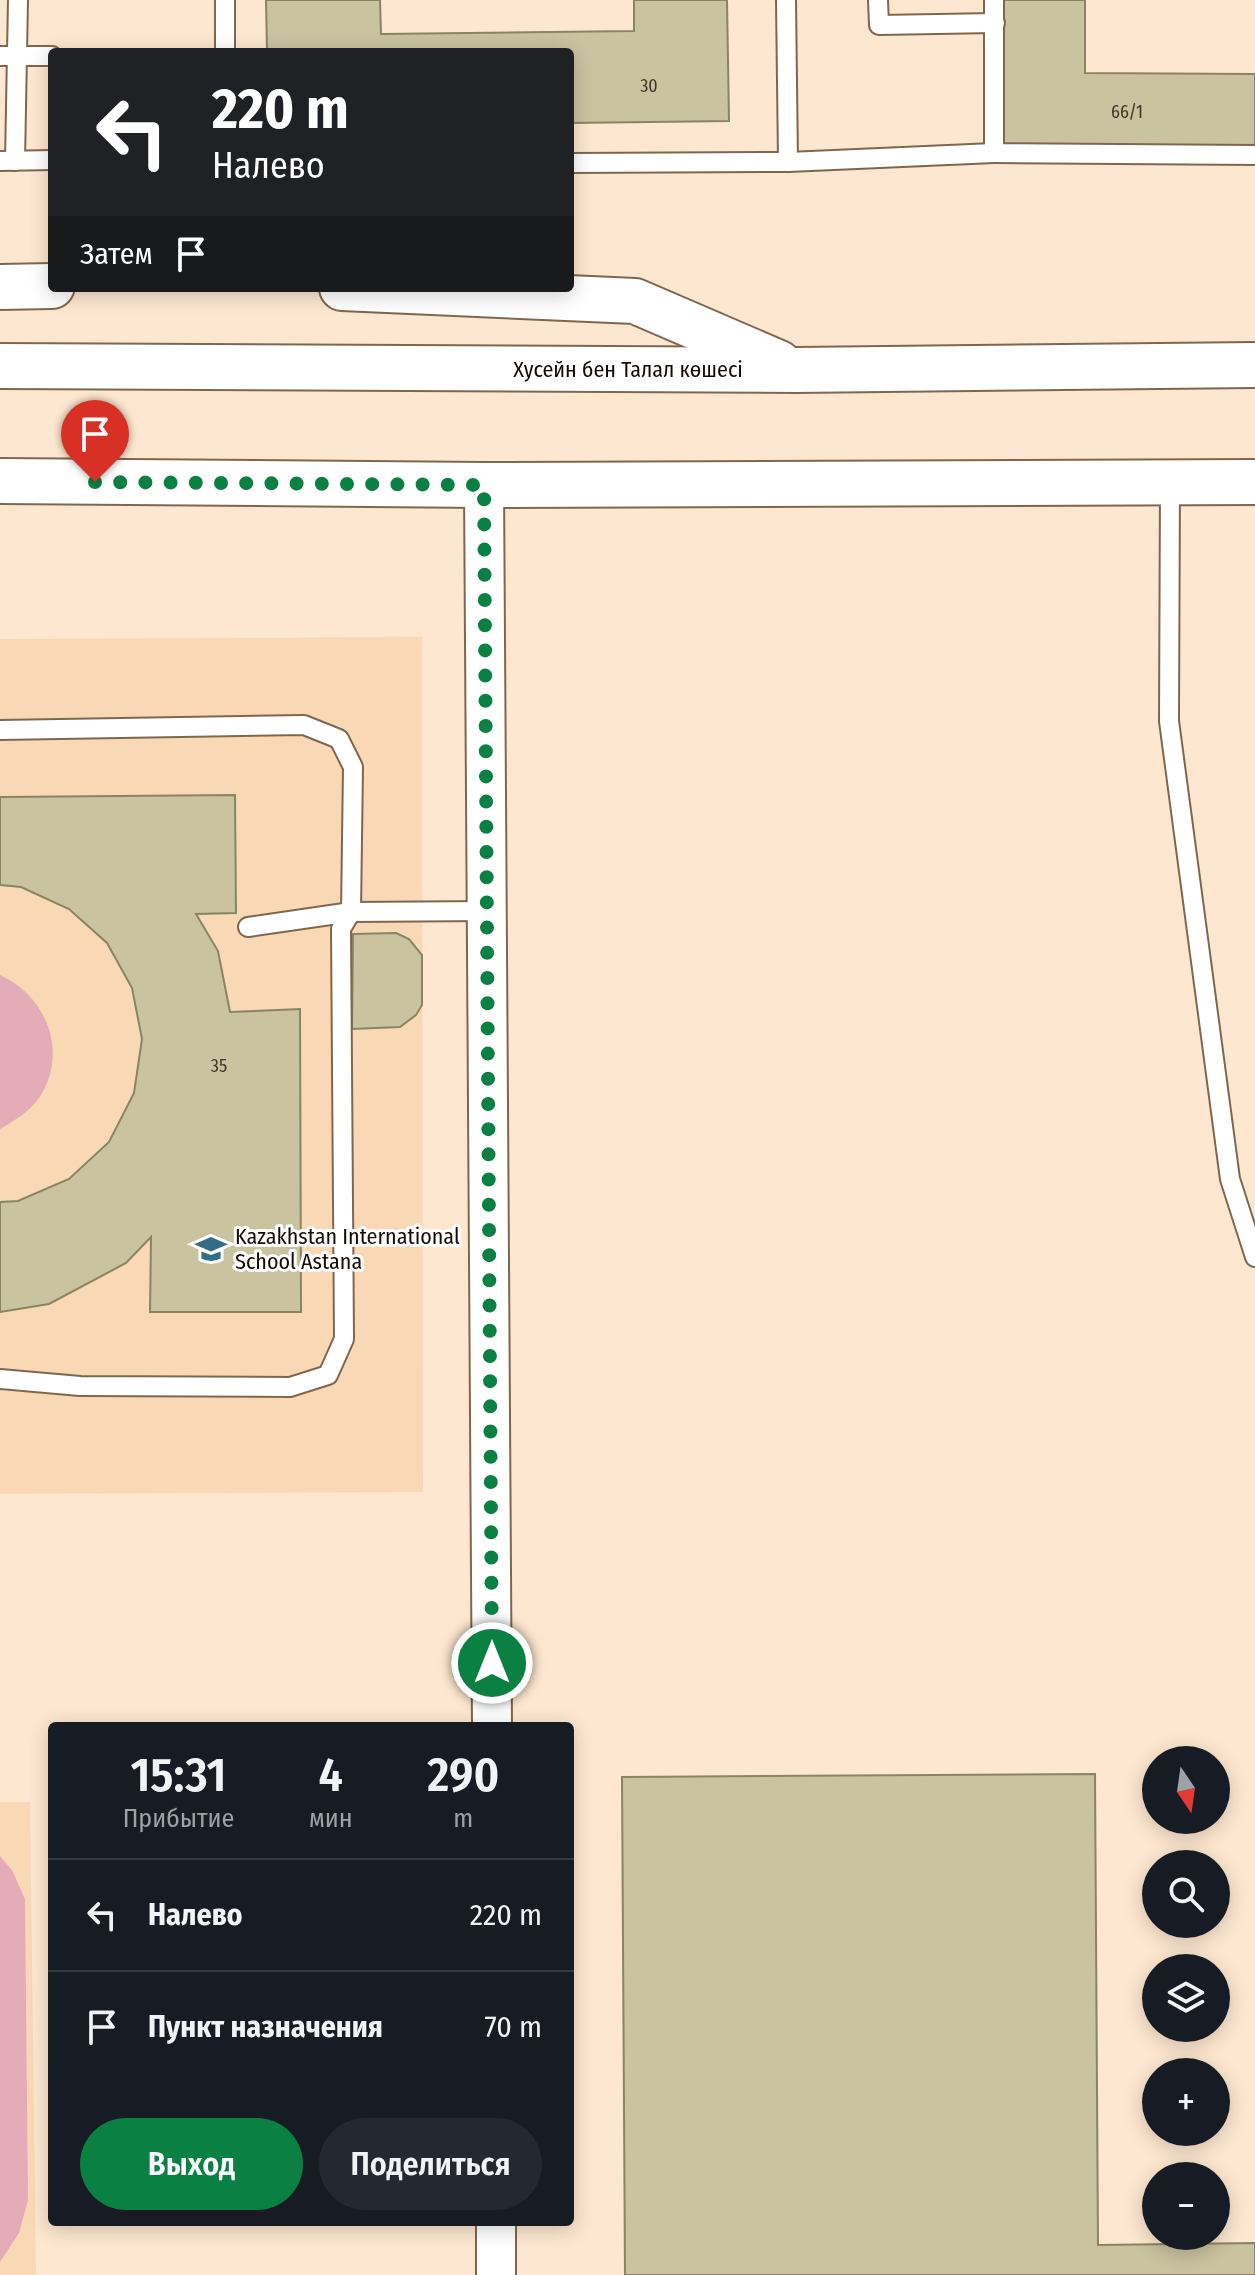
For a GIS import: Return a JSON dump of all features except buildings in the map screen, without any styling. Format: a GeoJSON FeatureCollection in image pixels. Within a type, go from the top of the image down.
{"type":"FeatureCollection","features":[{"type":"Feature","properties":{"kind":"street"},"geometry":{"type":"LineString","coordinates":[[0,287],[48,286]]}},
{"type":"Feature","properties":{"kind":"street"},"geometry":{"type":"LineString","coordinates":[[432,292],[635,301],[796,370]]}},
{"type":"Feature","properties":{"kind":"street","name":"Хусейн бен Талал көшесі"},"geometry":{"type":"LineString","coordinates":[[0,366],[796,370],[1255,365]]}},
{"type":"Feature","properties":{"kind":"street"},"geometry":{"type":"LineString","coordinates":[[0,481],[484,485],[1255,482]]}},
{"type":"Feature","properties":{"kind":"street"},"geometry":{"type":"LineString","coordinates":[[484,485],[492,1722]]}},
{"type":"Feature","properties":{"kind":"street"},"geometry":{"type":"LineString","coordinates":[[496,2226],[496,2275]]}},
{"type":"Feature","properties":{"kind":"lane"},"geometry":{"type":"LineString","coordinates":[[18,0],[8,56],[8,161],[48,160]]}},
{"type":"Feature","properties":{"kind":"lane"},"geometry":{"type":"LineString","coordinates":[[225,0],[225,48]]}},
{"type":"Feature","properties":{"kind":"lane"},"geometry":{"type":"LineString","coordinates":[[786,0],[788,162]]}},
{"type":"Feature","properties":{"kind":"lane"},"geometry":{"type":"LineString","coordinates":[[878,0],[879,25],[995,23]]}},
{"type":"Feature","properties":{"kind":"lane"},"geometry":{"type":"LineString","coordinates":[[994,0],[994,153]]}},
{"type":"Feature","properties":{"kind":"lane"},"geometry":{"type":"LineString","coordinates":[[8,56],[48,56]]}},
{"type":"Feature","properties":{"kind":"lane"},"geometry":{"type":"LineString","coordinates":[[574,163],[788,162],[994,153],[1255,155]]}},
{"type":"Feature","properties":{"kind":"lane"},"geometry":{"type":"LineString","coordinates":[[1170,482],[1169,721],[1230,1179],[1255,1257]]}},
{"type":"Feature","properties":{"kind":"lane"},"geometry":{"type":"LineString","coordinates":[[0,730],[304,725],[339,739],[353,767],[351,912],[341,929],[344,1339],[328,1375],[290,1387],[80,1386],[0,1379]]}},
{"type":"Feature","properties":{"kind":"lane"},"geometry":{"type":"LineString","coordinates":[[248,927],[351,912],[487,911]]}},
{"type":"Feature","properties":{"kind":"shaded area","name":"Kazakhstan International School Astana"},"geometry":{"type":"Polygon","coordinates":[[[422,637],[423,1492],[0,1494],[0,639],[422,637]]]}},
{"type":"Feature","properties":{"kind":"shaded area"},"geometry":{"type":"Polygon","coordinates":[[[0,975],[16,984],[41,1011],[52,1045],[52,1063],[48,1081],[39,1098],[26,1112],[0,1129],[0,975]]]}},
{"type":"Feature","properties":{"kind":"shaded area"},"geometry":{"type":"Polygon","coordinates":[[[0,1802],[30,1802],[36,2275],[0,2275],[0,1802]]]}},
{"type":"Feature","properties":{"kind":"shaded area"},"geometry":{"type":"Polygon","coordinates":[[[0,1856],[12,1870],[25,1899],[28,2200],[19,2233],[0,2262],[0,1856]]]}},
{"type":"Feature","properties":{"kind":"place","name":"Kazakhstan International School Astana"},"geometry":{"type":"Point","coordinates":[211,1249]}},
{"type":"Feature","properties":{"kind":"route"},"geometry":{"type":"LineString","coordinates":[[95,482],[484,485],[492,1663]]}}]}
